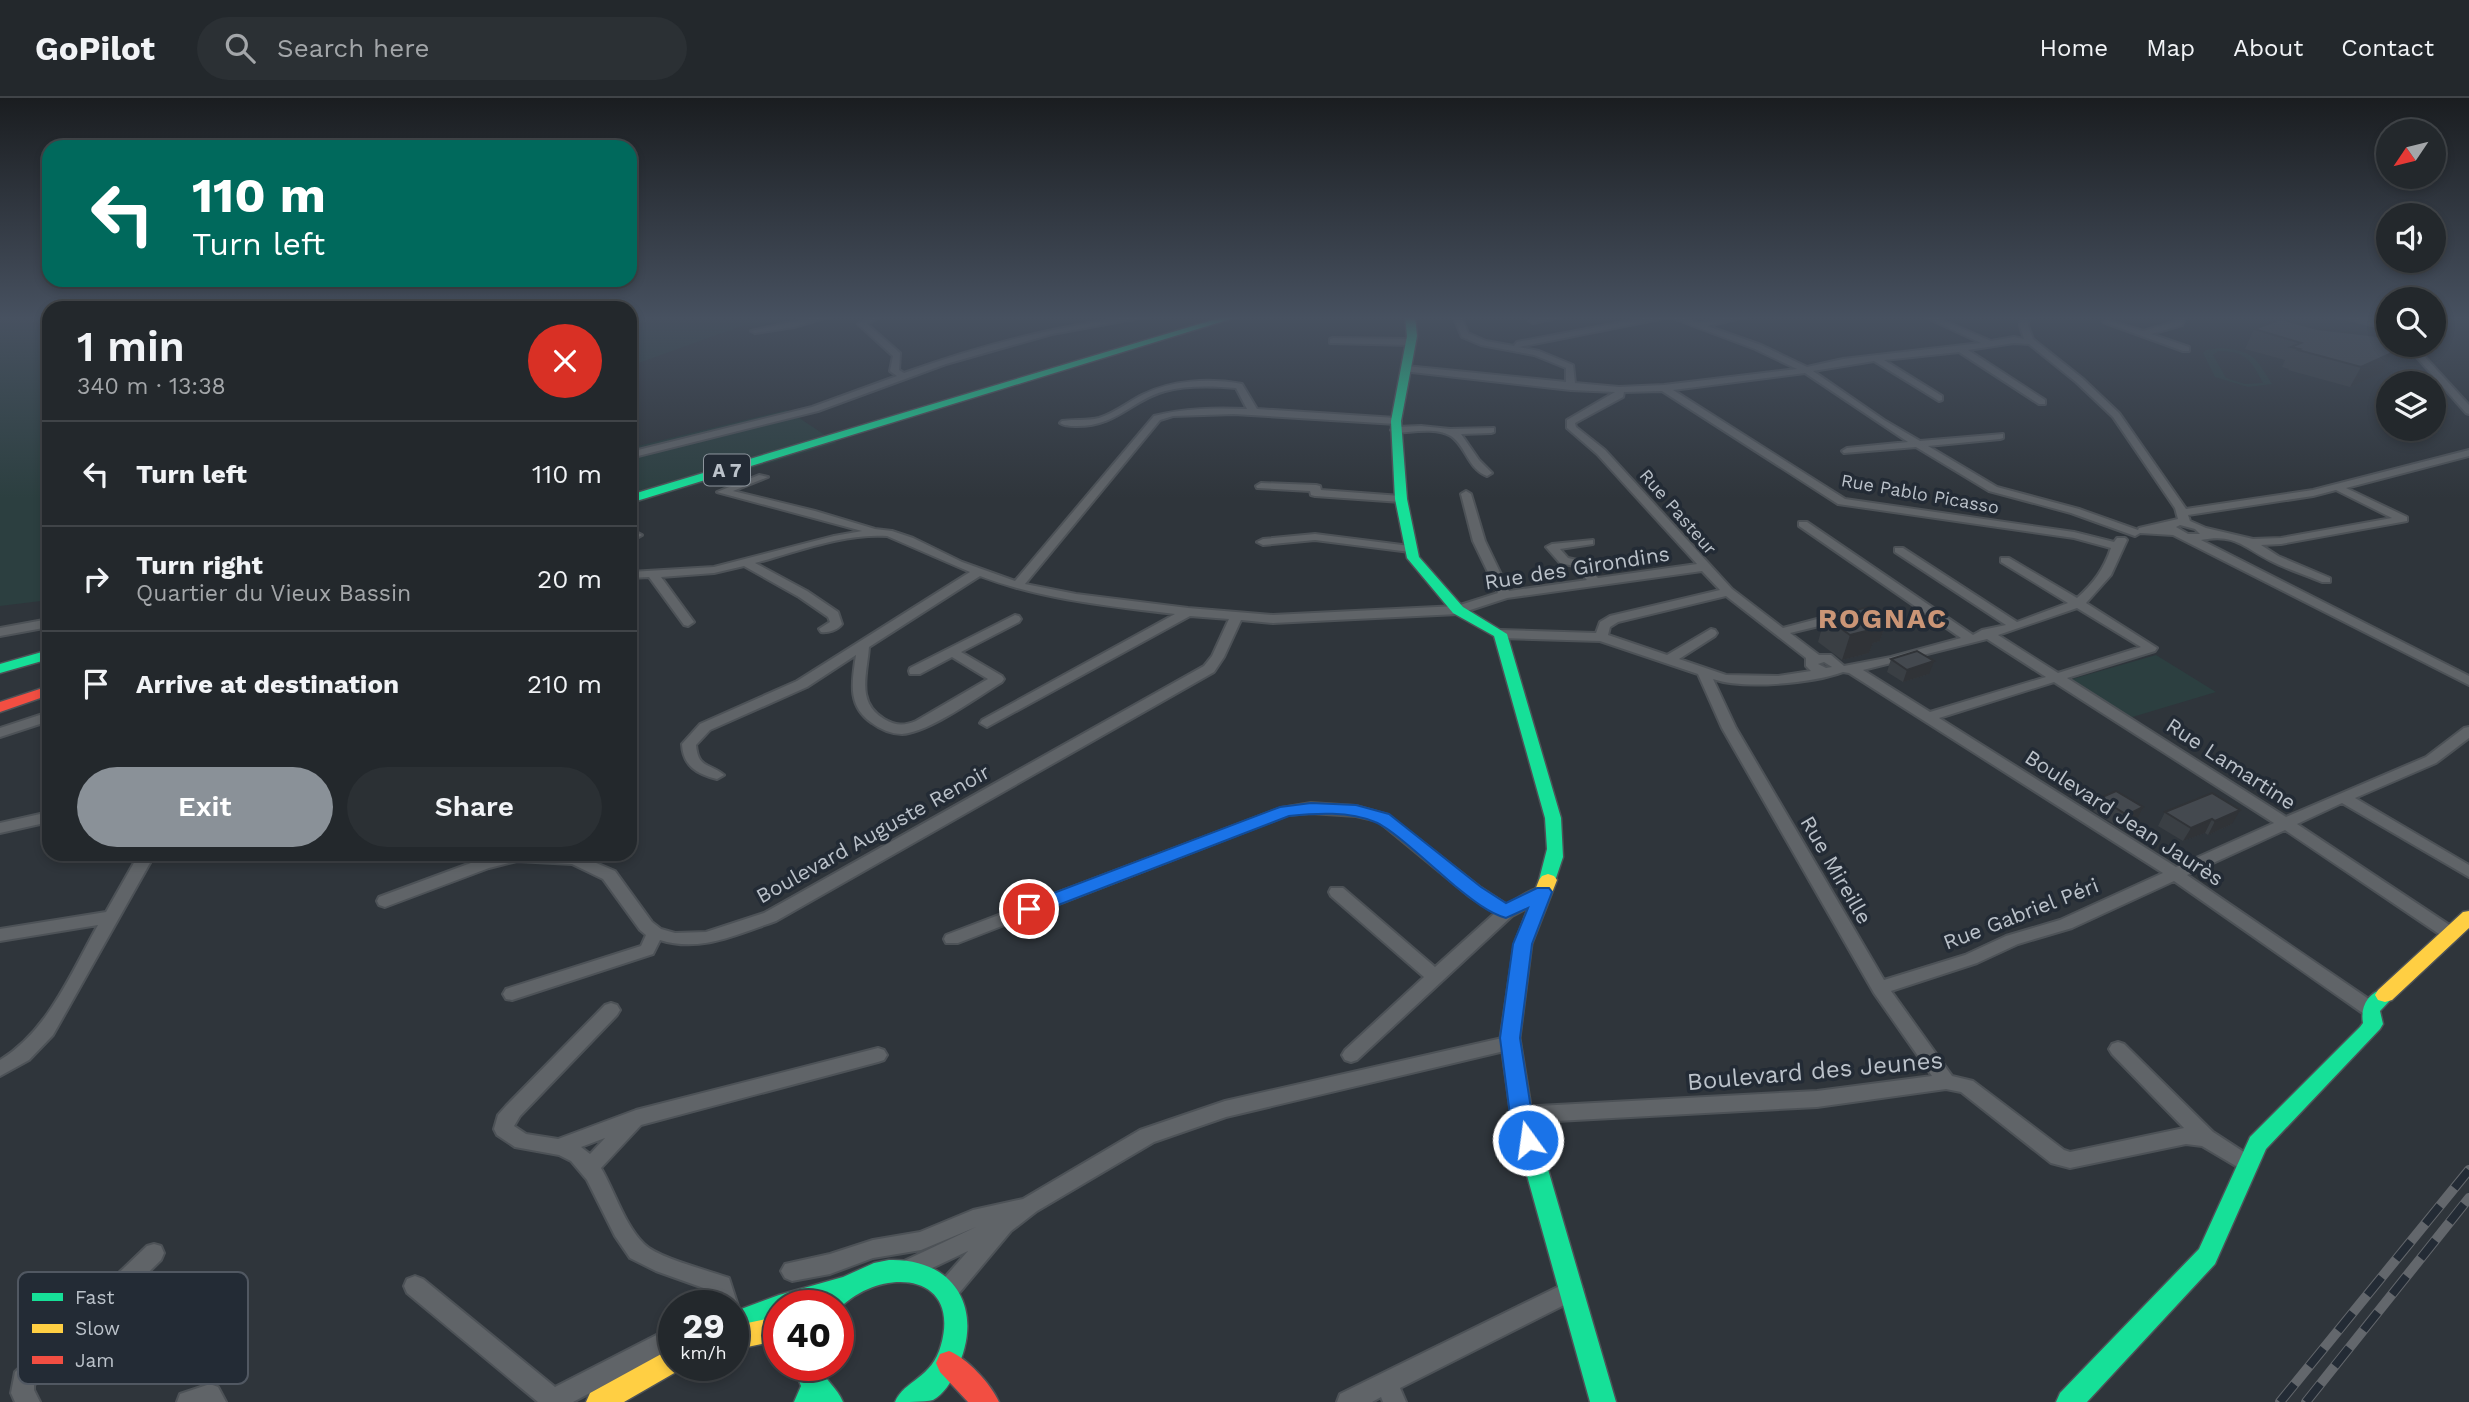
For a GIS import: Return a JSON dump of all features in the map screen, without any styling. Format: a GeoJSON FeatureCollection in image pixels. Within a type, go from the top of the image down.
{"type":"FeatureCollection","features":[{"type":"Feature","properties":{"kind":"main road","name":"A 7"},"geometry":{"type":"LineString","coordinates":[[680,467],[984,377]]}},
{"type":"Feature","properties":{"kind":"main road","name":"A 7"},"geometry":{"type":"LineString","coordinates":[[637,497],[1034,377]]}},
{"type":"Feature","properties":{"kind":"main road"},"geometry":{"type":"LineString","coordinates":[[1405,377],[1396,426],[1401,499],[1410,549],[1413,558],[1458,610],[1500,634],[1555,831],[1557,843],[1554,865],[1523,944],[1511,1043],[1521,1115],[1603,1402]]}},
{"type":"Feature","properties":{"kind":"main road"},"geometry":{"type":"LineString","coordinates":[[0,654],[42,645]]}},
{"type":"Feature","properties":{"kind":"main road"},"geometry":{"type":"LineString","coordinates":[[0,669],[42,656]]}},
{"type":"Feature","properties":{"kind":"main road"},"geometry":{"type":"LineString","coordinates":[[12,685],[42,676]]}},
{"type":"Feature","properties":{"kind":"main road"},"geometry":{"type":"LineString","coordinates":[[0,707],[42,692]]}},
{"type":"Feature","properties":{"kind":"main road"},"geometry":{"type":"LineString","coordinates":[[2068,1402],[2207,1256],[2246,1164],[2258,1143],[2373,1024],[2370,1009],[2469,917]]}},
{"type":"Feature","properties":{"kind":"main road"},"geometry":{"type":"LineString","coordinates":[[830,1290],[868,1275],[906,1270],[936,1281],[947,1292],[956,1308],[959,1326],[957,1345],[935,1383],[916,1401]]}},
{"type":"Feature","properties":{"kind":"main road"},"geometry":{"type":"LineString","coordinates":[[843,1290],[849,1284]]}},
{"type":"Feature","properties":{"kind":"main road"},"geometry":{"type":"LineString","coordinates":[[949,1363],[986,1402]]}},
{"type":"Feature","properties":{"kind":"main road"},"geometry":{"type":"LineString","coordinates":[[599,1402],[658,1368]]}},
{"type":"Feature","properties":{"kind":"main road"},"geometry":{"type":"LineString","coordinates":[[811,1394],[830,1402]]}},
{"type":"Feature","properties":{"kind":"street"},"geometry":{"type":"LineString","coordinates":[[637,453],[815,409],[901,377]]}},
{"type":"Feature","properties":{"kind":"street"},"geometry":{"type":"LineString","coordinates":[[1478,377],[1619,390],[1664,388],[1752,377]]}},
{"type":"Feature","properties":{"kind":"street"},"geometry":{"type":"LineString","coordinates":[[1570,377],[1571,387]]}},
{"type":"Feature","properties":{"kind":"street"},"geometry":{"type":"LineString","coordinates":[[1816,377],[1916,445],[1993,489],[2139,531]]}},
{"type":"Feature","properties":{"kind":"street"},"geometry":{"type":"LineString","coordinates":[[1905,377],[1939,398]]}},
{"type":"Feature","properties":{"kind":"street"},"geometry":{"type":"LineString","coordinates":[[2004,377],[2042,402]]}},
{"type":"Feature","properties":{"kind":"street"},"geometry":{"type":"LineString","coordinates":[[2075,377],[2116,415],[2183,518],[2206,534],[2235,563]]}},
{"type":"Feature","properties":{"kind":"street"},"geometry":{"type":"LineString","coordinates":[[2438,377],[2469,411]]}},
{"type":"Feature","properties":{"kind":"street"},"geometry":{"type":"LineString","coordinates":[[1065,423],[1085,424],[1110,419],[1157,391],[1172,388],[1239,386],[1254,413]]}},
{"type":"Feature","properties":{"kind":"street","name":"Rue Pablo Picasso"},"geometry":{"type":"LineString","coordinates":[[1664,388],[1842,502],[2074,536],[2115,549]]}},
{"type":"Feature","properties":{"kind":"street","name":"Rue Pasteur"},"geometry":{"type":"LineString","coordinates":[[1619,390],[1620,396],[1570,422],[1572,428],[1601,452],[1728,592],[1815,658],[1831,660],[1845,669]]}},
{"type":"Feature","properties":{"kind":"street"},"geometry":{"type":"LineString","coordinates":[[1017,586],[1157,418],[1179,412],[1254,413],[1450,432],[1491,430]]}},
{"type":"Feature","properties":{"kind":"street"},"geometry":{"type":"LineString","coordinates":[[1450,432],[1458,436],[1476,466],[1487,473]]}},
{"type":"Feature","properties":{"kind":"street"},"geometry":{"type":"LineString","coordinates":[[1847,451],[2000,436]]}},
{"type":"Feature","properties":{"kind":"street"},"geometry":{"type":"LineString","coordinates":[[2176,530],[2183,518],[2337,487],[2469,453]]}},
{"type":"Feature","properties":{"kind":"street","name":"Rue des Girondins"},"geometry":{"type":"LineString","coordinates":[[763,477],[722,492],[909,540],[978,572],[1017,586],[1076,598],[1236,617],[1273,619],[1458,610],[1505,595],[1703,567]]}},
{"type":"Feature","properties":{"kind":"street"},"geometry":{"type":"LineString","coordinates":[[1261,486],[1316,488],[1315,492],[1401,499]]}},
{"type":"Feature","properties":{"kind":"street"},"geometry":{"type":"LineString","coordinates":[[1500,634],[1601,637],[1725,679],[1778,680],[1845,669],[1986,634],[2078,604],[2097,585],[2111,564],[2115,549],[2128,534],[2139,531],[2176,530],[2261,542],[2281,541],[2403,519],[2337,487]]}},
{"type":"Feature","properties":{"kind":"street"},"geometry":{"type":"LineString","coordinates":[[1466,494],[1479,541],[1505,595]]}},
{"type":"Feature","properties":{"kind":"street"},"geometry":{"type":"LineString","coordinates":[[1803,524],[1969,638]]}},
{"type":"Feature","properties":{"kind":"street"},"geometry":{"type":"LineString","coordinates":[[2176,530],[2235,563],[2469,681]]}},
{"type":"Feature","properties":{"kind":"street"},"geometry":{"type":"LineString","coordinates":[[637,575],[714,570],[834,539],[875,532]]}},
{"type":"Feature","properties":{"kind":"street"},"geometry":{"type":"LineString","coordinates":[[1263,542],[1315,537],[1410,549]]}},
{"type":"Feature","properties":{"kind":"street"},"geometry":{"type":"LineString","coordinates":[[2239,538],[2274,558],[2326,580]]}},
{"type":"Feature","properties":{"kind":"street"},"geometry":{"type":"LineString","coordinates":[[1589,542],[1552,547],[1564,561],[1578,563],[1596,583]]}},
{"type":"Feature","properties":{"kind":"street"},"geometry":{"type":"LineString","coordinates":[[1899,550],[2014,625]]}},
{"type":"Feature","properties":{"kind":"street"},"geometry":{"type":"LineString","coordinates":[[1929,717],[2151,648],[2005,560]]}},
{"type":"Feature","properties":{"kind":"street"},"geometry":{"type":"LineString","coordinates":[[746,562],[834,615],[836,624],[825,629]]}},
{"type":"Feature","properties":{"kind":"street"},"geometry":{"type":"LineString","coordinates":[[717,775],[698,768],[689,757],[689,744],[705,727],[802,684],[978,572]]}},
{"type":"Feature","properties":{"kind":"street"},"geometry":{"type":"LineString","coordinates":[[654,574],[656,581],[688,622]]}},
{"type":"Feature","properties":{"kind":"street"},"geometry":{"type":"LineString","coordinates":[[1601,637],[1604,625],[1614,619],[1728,592]]}},
{"type":"Feature","properties":{"kind":"street"},"geometry":{"type":"LineString","coordinates":[[987,723],[1188,612]]}},
{"type":"Feature","properties":{"kind":"street"},"geometry":{"type":"LineString","coordinates":[[1780,632],[1848,616]]}},
{"type":"Feature","properties":{"kind":"street","name":"Boulevard Auguste Renoir"},"geometry":{"type":"LineString","coordinates":[[655,933],[675,939],[707,938],[770,917],[1209,669],[1218,657],[1236,617]]}},
{"type":"Feature","properties":{"kind":"street"},"geometry":{"type":"LineString","coordinates":[[915,671],[1015,620]]}},
{"type":"Feature","properties":{"kind":"street"},"geometry":{"type":"LineString","coordinates":[[0,632],[42,624]]}},
{"type":"Feature","properties":{"kind":"street"},"geometry":{"type":"LineString","coordinates":[[1670,659],[1712,633]]}},
{"type":"Feature","properties":{"kind":"street","name":"Rue Lamartine"},"geometry":{"type":"LineString","coordinates":[[1986,634],[2285,823],[2451,934]]}},
{"type":"Feature","properties":{"kind":"street"},"geometry":{"type":"LineString","coordinates":[[863,645],[858,698],[870,714],[895,729],[909,729],[922,723],[997,679],[952,652]]}},
{"type":"Feature","properties":{"kind":"street"},"geometry":{"type":"LineString","coordinates":[[1815,658],[1810,663],[1822,671]]}},
{"type":"Feature","properties":{"kind":"street","name":"Boulevard Jean Jaurès"},"geometry":{"type":"LineString","coordinates":[[1845,669],[1929,717],[2177,875],[2370,1009]]}},
{"type":"Feature","properties":{"kind":"street","name":"Rue Mireille"},"geometry":{"type":"LineString","coordinates":[[1703,671],[1729,728],[1880,988],[1946,1082]]}},
{"type":"Feature","properties":{"kind":"street"},"geometry":{"type":"LineString","coordinates":[[0,733],[42,718]]}},
{"type":"Feature","properties":{"kind":"street","name":"Rue Gabriel Péri"},"geometry":{"type":"LineString","coordinates":[[1880,988],[1971,959],[2012,940],[2066,924],[2285,823],[2431,760],[2469,732]]}},
{"type":"Feature","properties":{"kind":"street"},"geometry":{"type":"LineString","coordinates":[[2343,797],[2469,872]]}},
{"type":"Feature","properties":{"kind":"street"},"geometry":{"type":"LineString","coordinates":[[951,939],[1286,811],[1311,808],[1356,811],[1383,818],[1475,892],[1506,912]]}},
{"type":"Feature","properties":{"kind":"street"},"geometry":{"type":"LineString","coordinates":[[0,828],[42,819]]}},
{"type":"Feature","properties":{"kind":"street"},"geometry":{"type":"LineString","coordinates":[[0,1069],[23,1055],[47,1030],[143,861]]}},
{"type":"Feature","properties":{"kind":"street"},"geometry":{"type":"LineString","coordinates":[[385,901],[497,861]]}},
{"type":"Feature","properties":{"kind":"street"},"geometry":{"type":"LineString","coordinates":[[512,993],[647,950],[655,933],[646,926],[610,875],[578,861]]}},
{"type":"Feature","properties":{"kind":"street"},"geometry":{"type":"LineString","coordinates":[[1337,892],[1435,977]]}},
{"type":"Feature","properties":{"kind":"street"},"geometry":{"type":"LineString","coordinates":[[1350,1055],[1506,912],[1543,892]]}},
{"type":"Feature","properties":{"kind":"street"},"geometry":{"type":"LineString","coordinates":[[0,935],[113,917]]}},
{"type":"Feature","properties":{"kind":"street"},"geometry":{"type":"LineString","coordinates":[[611,1010],[505,1121],[504,1129],[514,1139],[534,1145],[558,1147],[579,1156],[637,1253],[721,1285],[722,1290]]}},
{"type":"Feature","properties":{"kind":"street"},"geometry":{"type":"LineString","coordinates":[[906,1270],[1006,1223],[1030,1205],[1147,1136],[1225,1109],[1511,1043]]}},
{"type":"Feature","properties":{"kind":"street"},"geometry":{"type":"LineString","coordinates":[[2118,1049],[2206,1138],[2246,1164]]}},
{"type":"Feature","properties":{"kind":"street"},"geometry":{"type":"LineString","coordinates":[[558,1147],[636,1118],[878,1055]]}},
{"type":"Feature","properties":{"kind":"street","name":"Boulevard des Jeunes"},"geometry":{"type":"LineString","coordinates":[[1521,1115],[1817,1099],[1946,1082],[1966,1086],[2058,1157],[2070,1160],[2186,1136],[2206,1138]]}},
{"type":"Feature","properties":{"kind":"street"},"geometry":{"type":"LineString","coordinates":[[588,1169],[636,1118]]}},
{"type":"Feature","properties":{"kind":"street"},"geometry":{"type":"LineString","coordinates":[[792,1271],[830,1264],[873,1249],[921,1241],[973,1219],[1030,1205]]}},
{"type":"Feature","properties":{"kind":"street"},"geometry":{"type":"LineString","coordinates":[[947,1292],[1006,1223]]}},
{"type":"Feature","properties":{"kind":"street"},"geometry":{"type":"LineString","coordinates":[[134,1272],[154,1253]]}},
{"type":"Feature","properties":{"kind":"street"},"geometry":{"type":"LineString","coordinates":[[415,1286],[552,1401],[658,1345]]}},
{"type":"Feature","properties":{"kind":"street"},"geometry":{"type":"LineString","coordinates":[[1348,1402],[1391,1392],[1572,1290]]}},
{"type":"Feature","properties":{"kind":"street"},"geometry":{"type":"LineString","coordinates":[[23,1384],[22,1393],[29,1402]]}},
{"type":"Feature","properties":{"kind":"street"},"geometry":{"type":"LineString","coordinates":[[188,1402],[210,1395],[215,1402]]}},
{"type":"Feature","properties":{"kind":"shaded area"},"geometry":{"type":"Polygon","coordinates":[[[0,377],[42,377],[42,601],[0,606],[0,377]]]}},
{"type":"Feature","properties":{"kind":"shaded area"},"geometry":{"type":"Polygon","coordinates":[[[2215,377],[2225,377],[2245,384],[2263,383],[2260,377],[2267,377],[2272,384],[2248,387],[2215,377]]]}},
{"type":"Feature","properties":{"kind":"shaded area"},"geometry":{"type":"Polygon","coordinates":[[[787,410],[837,443],[637,503],[637,446],[787,410]]]}},
{"type":"Feature","properties":{"kind":"shaded area"},"geometry":{"type":"Polygon","coordinates":[[[2156,655],[2216,692],[2129,718],[2069,680],[2156,655]]]}},
{"type":"Feature","properties":{"kind":"building"},"geometry":{"type":"Polygon","coordinates":[[[1873,606],[1888,616],[1869,622],[1878,628],[1850,635],[1825,617],[1873,606]]]}},
{"type":"Feature","properties":{"kind":"building"},"geometry":{"type":"Polygon","coordinates":[[[1917,651],[1934,661],[1907,670],[1891,659],[1917,651]]]}},
{"type":"Feature","properties":{"kind":"building"},"geometry":{"type":"Polygon","coordinates":[[[2116,791],[2143,807],[2127,815],[2100,798],[2116,791]]]}},
{"type":"Feature","properties":{"kind":"building"},"geometry":{"type":"Polygon","coordinates":[[[2212,793],[2240,810],[2191,828],[2165,812],[2212,793]]]}},
{"type":"Feature","properties":{"kind":"railway"},"geometry":{"type":"LineString","coordinates":[[2280,1402],[2469,1170]]}},
{"type":"Feature","properties":{"kind":"railway"},"geometry":{"type":"LineString","coordinates":[[2306,1402],[2469,1198]]}},
{"type":"Feature","properties":{"kind":"traffic: fast"},"geometry":{"type":"LineString","coordinates":[[637,497],[1034,377]]}},
{"type":"Feature","properties":{"kind":"traffic: fast"},"geometry":{"type":"LineString","coordinates":[[1404,377],[1396,421],[1401,499],[1413,558],[1458,610],[1500,634],[1553,818],[1555,849],[1548,880]]}},
{"type":"Feature","properties":{"kind":"traffic: fast"},"geometry":{"type":"LineString","coordinates":[[0,669],[42,656]]}},
{"type":"Feature","properties":{"kind":"traffic: fast"},"geometry":{"type":"LineString","coordinates":[[2069,1402],[2207,1256],[2258,1143],[2367,1032],[2373,1024],[2370,1009],[2385,995]]}},
{"type":"Feature","properties":{"kind":"traffic: fast"},"geometry":{"type":"LineString","coordinates":[[1522,1118],[1603,1402]]}},
{"type":"Feature","properties":{"kind":"traffic: fast"},"geometry":{"type":"LineString","coordinates":[[843,1290],[874,1274],[904,1270],[932,1279],[944,1289],[952,1301],[956,1330],[949,1358],[934,1383],[908,1402]]}},
{"type":"Feature","properties":{"kind":"traffic: fast"},"geometry":{"type":"LineString","coordinates":[[831,1290],[840,1287]]}},
{"type":"Feature","properties":{"kind":"traffic: fast"},"geometry":{"type":"LineString","coordinates":[[749,1318],[763,1312]]}},
{"type":"Feature","properties":{"kind":"traffic: fast"},"geometry":{"type":"LineString","coordinates":[[812,1381],[814,1387],[830,1402]]}},
{"type":"Feature","properties":{"kind":"traffic: fast"},"geometry":{"type":"LineString","coordinates":[[807,1402],[814,1387]]}},
{"type":"Feature","properties":{"kind":"traffic: slow"},"geometry":{"type":"LineString","coordinates":[[1522,1118],[1510,1038],[1523,944],[1548,880]]}},
{"type":"Feature","properties":{"kind":"traffic: slow"},"geometry":{"type":"LineString","coordinates":[[2385,995],[2469,917]]}},
{"type":"Feature","properties":{"kind":"traffic: slow"},"geometry":{"type":"LineString","coordinates":[[749,1335],[763,1332]]}},
{"type":"Feature","properties":{"kind":"traffic: slow"},"geometry":{"type":"LineString","coordinates":[[599,1402],[658,1368]]}},
{"type":"Feature","properties":{"kind":"traffic: jam"},"geometry":{"type":"LineString","coordinates":[[0,707],[42,692]]}},
{"type":"Feature","properties":{"kind":"traffic: jam"},"geometry":{"type":"LineString","coordinates":[[949,1363],[986,1402]]}},
{"type":"Feature","properties":{"kind":"district","name":"ROGNAC"},"geometry":{"type":"Point","coordinates":[1883,618]}},
{"type":"Feature","properties":{"kind":"route"},"geometry":{"type":"LineString","coordinates":[[1029,909],[1286,811],[1311,808],[1356,811],[1383,818],[1475,892],[1506,912],[1543,892],[1523,944],[1510,1038],[1521,1115],[1528,1140]]}}]}
